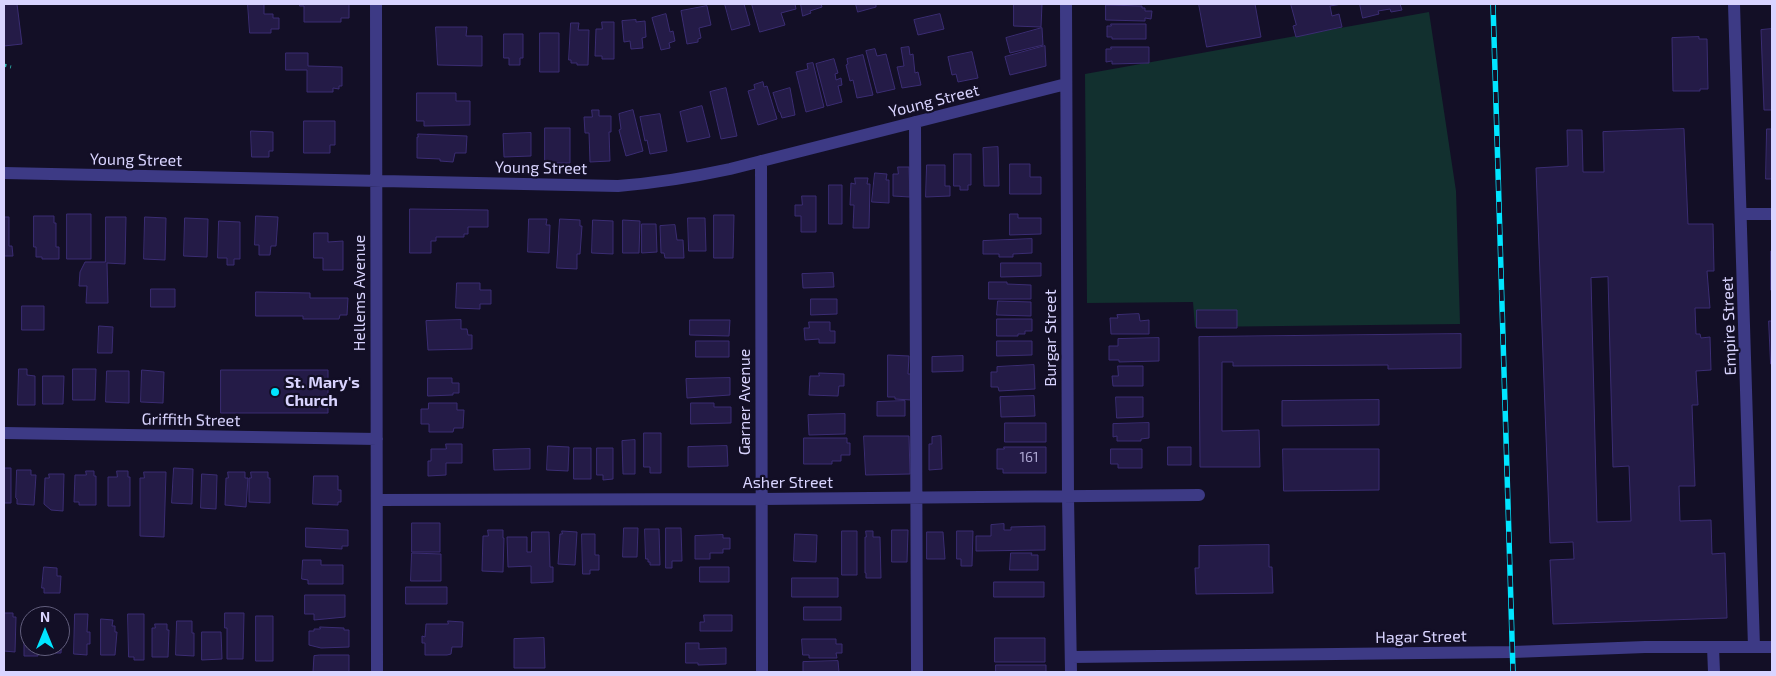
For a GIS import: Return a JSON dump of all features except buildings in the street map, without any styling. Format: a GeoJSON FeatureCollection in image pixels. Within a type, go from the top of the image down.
{"type":"FeatureCollection","features":[{"type":"Feature","properties":{"kind":"street","name":"Hellems Avenue"},"geometry":{"type":"LineString","coordinates":[[376,4],[378,672]]}},
{"type":"Feature","properties":{"kind":"street","name":"Burgar Street"},"geometry":{"type":"LineString","coordinates":[[1066,4],[1068,497],[1071,672]]}},
{"type":"Feature","properties":{"kind":"street","name":"Empire Street"},"geometry":{"type":"LineString","coordinates":[[1734,4],[1754,647]]}},
{"type":"Feature","properties":{"kind":"street","name":"Young Street"},"geometry":{"type":"LineString","coordinates":[[4,174],[618,186],[675,180],[762,161],[1066,84]]}},
{"type":"Feature","properties":{"kind":"street"},"geometry":{"type":"LineString","coordinates":[[915,122],[917,672]]}},
{"type":"Feature","properties":{"kind":"street","name":"Garner Avenue"},"geometry":{"type":"LineString","coordinates":[[762,161],[762,672]]}},
{"type":"Feature","properties":{"kind":"street"},"geometry":{"type":"LineString","coordinates":[[1741,214],[1772,214]]}},
{"type":"Feature","properties":{"kind":"street","name":"Griffith Street"},"geometry":{"type":"LineString","coordinates":[[4,433],[377,439]]}},
{"type":"Feature","properties":{"kind":"street","name":"Asher Street"},"geometry":{"type":"LineString","coordinates":[[377,500],[1198,495]]}},
{"type":"Feature","properties":{"kind":"street","name":"Hagar Street"},"geometry":{"type":"LineString","coordinates":[[1071,657],[1513,652],[1772,646]]}},
{"type":"Feature","properties":{"kind":"street"},"geometry":{"type":"LineString","coordinates":[[1713,647],[1714,672]]}},
{"type":"Feature","properties":{"kind":"path"},"geometry":{"type":"LineString","coordinates":[[4,65],[11,67]]}},
{"type":"Feature","properties":{"kind":"green space"},"geometry":{"type":"Polygon","coordinates":[[[1429,12],[1456,191],[1460,324],[1195,327],[1193,302],[1087,303],[1085,74],[1429,12]]]}},
{"type":"Feature","properties":{"kind":"railway"},"geometry":{"type":"LineString","coordinates":[[1493,4],[1513,672]]}},
{"type":"Feature","properties":{"kind":"place","name":"St. Mary's Church"},"geometry":{"type":"Point","coordinates":[275,392]}}]}
